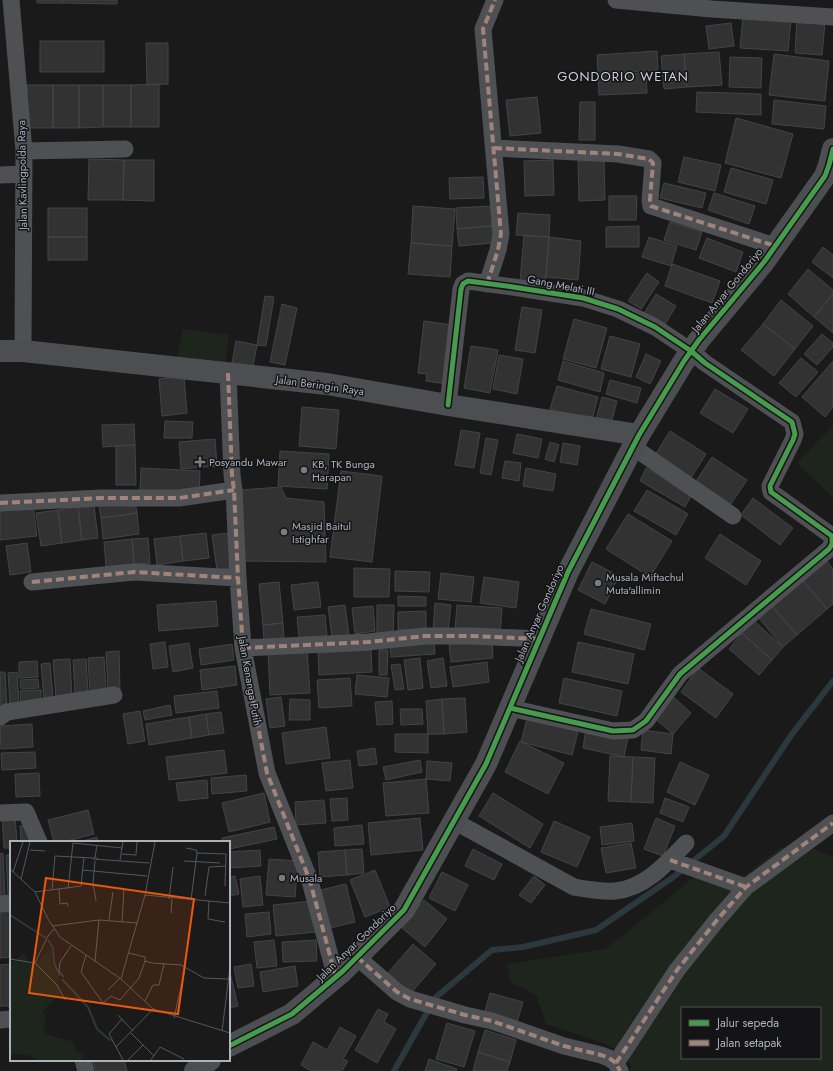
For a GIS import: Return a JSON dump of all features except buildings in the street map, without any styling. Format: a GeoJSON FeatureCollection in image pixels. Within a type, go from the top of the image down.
{"type":"FeatureCollection","features":[{"type":"Feature","properties":{"kind":"street","name":"Jalan Kavlingpolda Raya"},"geometry":{"type":"LineString","coordinates":[[11,0],[6,18],[24,151],[23,351]]}},
{"type":"Feature","properties":{"kind":"street"},"geometry":{"type":"LineString","coordinates":[[487,284],[498,250],[501,234],[483,29],[495,0]]}},
{"type":"Feature","properties":{"kind":"street"},"geometry":{"type":"LineString","coordinates":[[616,0],[712,9],[833,17]]}},
{"type":"Feature","properties":{"kind":"street"},"geometry":{"type":"LineString","coordinates":[[494,148],[618,154],[649,159],[653,163],[650,200],[651,206],[775,246]]}},
{"type":"Feature","properties":{"kind":"street","name":"Jalan Anyar Gondoriyo"},"geometry":{"type":"LineString","coordinates":[[230,1045],[292,1014],[336,978],[404,910],[486,764],[568,572],[636,442],[684,361],[699,340],[764,262],[775,246],[829,179],[829,165],[833,149]]}},
{"type":"Feature","properties":{"kind":"street"},"geometry":{"type":"LineString","coordinates":[[24,151],[125,150]]}},
{"type":"Feature","properties":{"kind":"street"},"geometry":{"type":"LineString","coordinates":[[0,174],[24,174]]}},
{"type":"Feature","properties":{"kind":"street","name":"Gang Melati III"},"geometry":{"type":"LineString","coordinates":[[448,405],[461,289],[463,284],[468,281],[568,295],[618,309],[655,327],[691,351],[704,363],[792,422],[795,434],[770,486],[771,492],[832,536],[832,544],[829,549],[680,674],[646,721],[632,730],[613,731],[510,708]]}},
{"type":"Feature","properties":{"kind":"street","name":"Jalan Beringin Raya"},"geometry":{"type":"LineString","coordinates":[[0,351],[23,351],[327,384],[448,405],[636,442]]}},
{"type":"Feature","properties":{"kind":"street","name":"Jalan Kenanga Putih"},"geometry":{"type":"LineString","coordinates":[[228,373],[232,475],[243,648],[267,773],[310,881],[336,978]]}},
{"type":"Feature","properties":{"kind":"street"},"geometry":{"type":"LineString","coordinates":[[636,442],[733,516]]}},
{"type":"Feature","properties":{"kind":"street"},"geometry":{"type":"LineString","coordinates":[[0,503],[102,498],[179,498],[234,490]]}},
{"type":"Feature","properties":{"kind":"street"},"geometry":{"type":"LineString","coordinates":[[32,582],[134,572],[238,578]]}},
{"type":"Feature","properties":{"kind":"street"},"geometry":{"type":"LineString","coordinates":[[243,648],[368,642],[425,636],[472,636],[539,639]]}},
{"type":"Feature","properties":{"kind":"street"},"geometry":{"type":"LineString","coordinates":[[0,717],[7,712],[114,694]]}},
{"type":"Feature","properties":{"kind":"street"},"geometry":{"type":"LineString","coordinates":[[0,813],[26,812],[39,841]]}},
{"type":"Feature","properties":{"kind":"street"},"geometry":{"type":"LineString","coordinates":[[454,821],[574,887],[615,891],[626,889],[648,880],[674,862],[686,843]]}},
{"type":"Feature","properties":{"kind":"street"},"geometry":{"type":"LineString","coordinates":[[357,957],[397,992],[410,999],[464,1015],[492,1021],[564,1046],[600,1055],[609,1058],[618,1067],[677,970],[717,920],[746,887],[833,823]]}},
{"type":"Feature","properties":{"kind":"street"},"geometry":{"type":"LineString","coordinates":[[674,862],[746,887]]}},
{"type":"Feature","properties":{"kind":"street"},"geometry":{"type":"LineString","coordinates":[[0,904],[10,903]]}},
{"type":"Feature","properties":{"kind":"street"},"geometry":{"type":"LineString","coordinates":[[0,1020],[10,1019]]}},
{"type":"Feature","properties":{"kind":"street"},"geometry":{"type":"LineString","coordinates":[[83,1061],[86,1071]]}},
{"type":"Feature","properties":{"kind":"street"},"geometry":{"type":"LineString","coordinates":[[195,1071],[209,1061]]}},
{"type":"Feature","properties":{"kind":"shaded area"},"geometry":{"type":"Polygon","coordinates":[[[182,329],[229,335],[225,364],[178,358],[182,329]]]}},
{"type":"Feature","properties":{"kind":"shaded area"},"geometry":{"type":"Polygon","coordinates":[[[833,425],[833,498],[797,463],[833,425]]]}},
{"type":"Feature","properties":{"kind":"shaded area"},"geometry":{"type":"Polygon","coordinates":[[[798,842],[833,857],[833,1071],[629,1071],[631,1066],[627,1057],[606,1044],[546,1024],[536,995],[510,982],[507,964],[606,949],[699,873],[734,884],[780,848],[798,842]]]}},
{"type":"Feature","properties":{"kind":"waterway"},"geometry":{"type":"LineString","coordinates":[[394,1071],[435,998],[492,950],[523,947],[596,930],[672,878],[724,836],[792,734],[833,681]]}},
{"type":"Feature","properties":{"kind":"marked path"},"geometry":{"type":"LineString","coordinates":[[487,284],[498,250],[501,234],[483,29],[495,0]]}},
{"type":"Feature","properties":{"kind":"marked path"},"geometry":{"type":"LineString","coordinates":[[494,148],[618,154],[649,159],[653,163],[650,200],[651,206],[775,246]]}},
{"type":"Feature","properties":{"kind":"marked path"},"geometry":{"type":"LineString","coordinates":[[228,373],[232,475],[243,648],[267,773],[310,881],[336,978]]}},
{"type":"Feature","properties":{"kind":"marked path"},"geometry":{"type":"LineString","coordinates":[[0,503],[102,498],[179,498],[234,490]]}},
{"type":"Feature","properties":{"kind":"marked path"},"geometry":{"type":"LineString","coordinates":[[32,582],[134,572],[238,578]]}},
{"type":"Feature","properties":{"kind":"marked path"},"geometry":{"type":"LineString","coordinates":[[243,648],[368,642],[425,636],[472,636],[539,639]]}},
{"type":"Feature","properties":{"kind":"marked path"},"geometry":{"type":"LineString","coordinates":[[616,1063],[677,970],[717,920],[746,887],[833,823]]}},
{"type":"Feature","properties":{"kind":"marked path"},"geometry":{"type":"LineString","coordinates":[[670,860],[746,887]]}},
{"type":"Feature","properties":{"kind":"marked path"},"geometry":{"type":"LineString","coordinates":[[357,957],[397,992],[410,999],[465,1015],[492,1021],[564,1046],[601,1055],[616,1063],[620,1071]]}},
{"type":"Feature","properties":{"kind":"cycle path"},"geometry":{"type":"LineString","coordinates":[[230,1045],[292,1014],[343,971],[404,910],[486,764],[568,572],[639,435],[684,361],[699,340],[764,262],[825,176],[833,149]]}},
{"type":"Feature","properties":{"kind":"cycle path"},"geometry":{"type":"LineString","coordinates":[[448,405],[461,289],[463,284],[468,281],[583,298],[618,309],[655,327],[792,422],[795,434],[770,486],[771,492],[832,536],[832,544],[829,549],[680,674],[646,721],[633,730],[613,731],[510,708]]}},
{"type":"Feature","properties":{"kind":"place","name":"Posyandu Mawar"},"geometry":{"type":"Point","coordinates":[200,462]}},
{"type":"Feature","properties":{"kind":"place","name":"KB, TK Bunga Harapan"},"geometry":{"type":"Point","coordinates":[304,470]}},
{"type":"Feature","properties":{"kind":"place","name":"Masjid Baitul Istighfar"},"geometry":{"type":"Point","coordinates":[284,532]}},
{"type":"Feature","properties":{"kind":"place","name":"Musala Miftachul Muta'allimin"},"geometry":{"type":"Point","coordinates":[598,583]}},
{"type":"Feature","properties":{"kind":"place","name":"Musala"},"geometry":{"type":"Point","coordinates":[282,878]}},
{"type":"Feature","properties":{"kind":"district","name":"GONDORIO WETAN"},"geometry":{"type":"Point","coordinates":[623,76]}}]}
